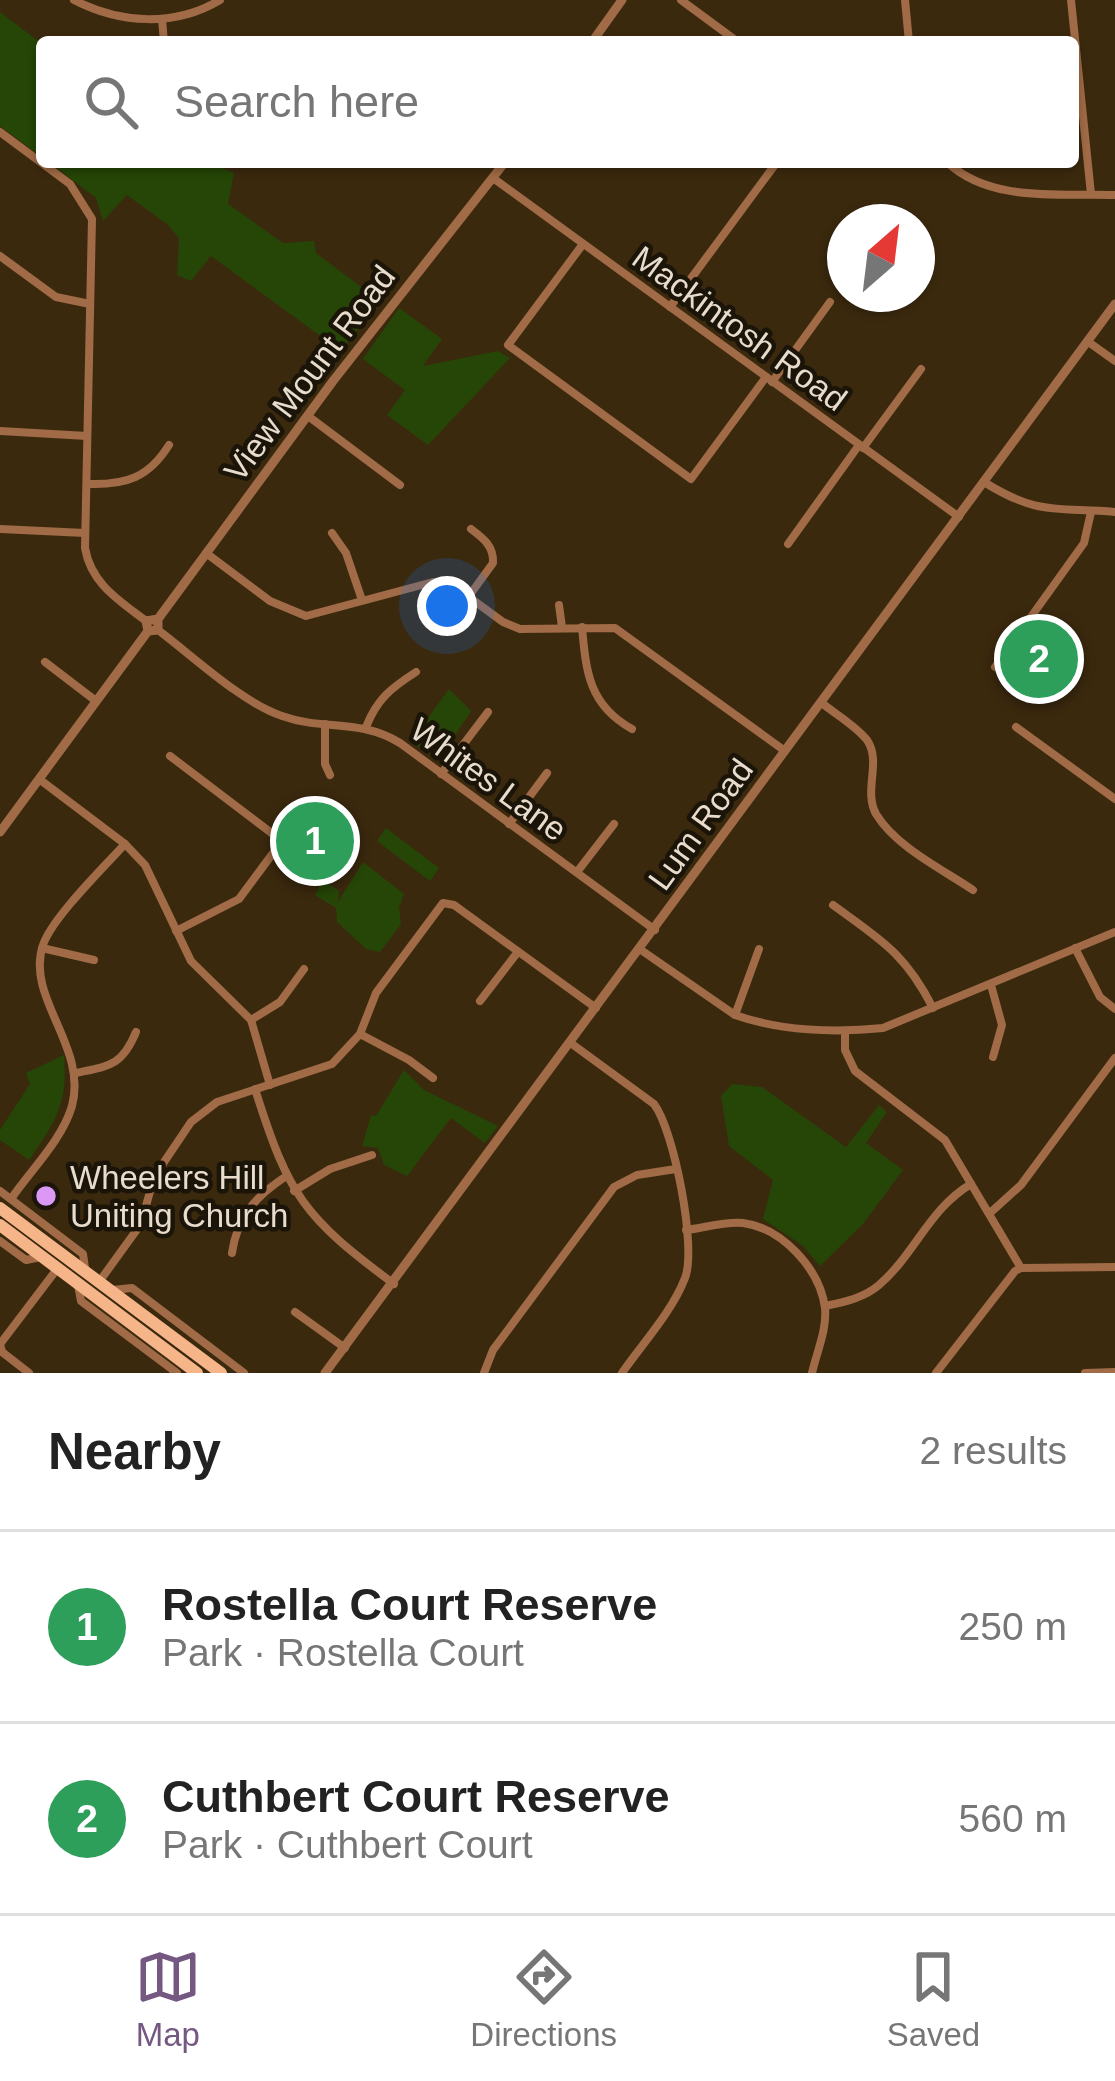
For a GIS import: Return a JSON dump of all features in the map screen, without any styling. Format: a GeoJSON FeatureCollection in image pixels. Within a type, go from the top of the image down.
{"type":"FeatureCollection","features":[{"type":"Feature","properties":{"kind":"main road"},"geometry":{"type":"LineString","coordinates":[[5,1203],[62,1262],[197,1373]]}},
{"type":"Feature","properties":{"kind":"main road"},"geometry":{"type":"LineString","coordinates":[[0,1225],[42,1256],[62,1262]]}},
{"type":"Feature","properties":{"kind":"main road"},"geometry":{"type":"LineString","coordinates":[[82,1278],[105,1286],[221,1373]]}},
{"type":"Feature","properties":{"kind":"street"},"geometry":{"type":"LineString","coordinates":[[74,0],[111,15],[162,19],[190,14],[220,0]]}},
{"type":"Feature","properties":{"kind":"street"},"geometry":{"type":"LineString","coordinates":[[596,36],[622,0]]}},
{"type":"Feature","properties":{"kind":"street"},"geometry":{"type":"LineString","coordinates":[[681,0],[730,36]]}},
{"type":"Feature","properties":{"kind":"street"},"geometry":{"type":"LineString","coordinates":[[905,0],[908,36]]}},
{"type":"Feature","properties":{"kind":"street"},"geometry":{"type":"LineString","coordinates":[[1071,0],[1075,36]]}},
{"type":"Feature","properties":{"kind":"street"},"geometry":{"type":"LineString","coordinates":[[162,19],[163,36]]}},
{"type":"Feature","properties":{"kind":"street"},"geometry":{"type":"LineString","coordinates":[[1079,78],[1091,194]]}},
{"type":"Feature","properties":{"kind":"street","name":"Whites Lane"},"geometry":{"type":"LineString","coordinates":[[0,132],[36,159]]}},
{"type":"Feature","properties":{"kind":"street","name":"Whites Lane"},"geometry":{"type":"LineString","coordinates":[[48,168],[70,184],[92,219],[85,533],[92,571],[109,592],[272,712],[295,720],[366,727],[400,743],[655,930]]}},
{"type":"Feature","properties":{"kind":"street","name":"View Mount Road"},"geometry":{"type":"LineString","coordinates":[[0,832],[308,416],[500,168]]}},
{"type":"Feature","properties":{"kind":"street"},"geometry":{"type":"LineString","coordinates":[[670,308],[773,168]]}},
{"type":"Feature","properties":{"kind":"street"},"geometry":{"type":"LineString","coordinates":[[954,168],[1006,190],[1115,195]]}},
{"type":"Feature","properties":{"kind":"street","name":"Mackintosh Road"},"geometry":{"type":"LineString","coordinates":[[493,178],[959,517]]}},
{"type":"Feature","properties":{"kind":"street"},"geometry":{"type":"LineString","coordinates":[[583,244],[508,345],[691,479],[827,306]]}},
{"type":"Feature","properties":{"kind":"street"},"geometry":{"type":"LineString","coordinates":[[0,256],[56,297],[90,304]]}},
{"type":"Feature","properties":{"kind":"street","name":"Lum Road"},"geometry":{"type":"LineString","coordinates":[[325,1373],[1115,304]]}},
{"type":"Feature","properties":{"kind":"street"},"geometry":{"type":"LineString","coordinates":[[1088,341],[1115,361]]}},
{"type":"Feature","properties":{"kind":"street"},"geometry":{"type":"LineString","coordinates":[[788,544],[921,369]]}},
{"type":"Feature","properties":{"kind":"street"},"geometry":{"type":"LineString","coordinates":[[308,416],[400,484]]}},
{"type":"Feature","properties":{"kind":"street"},"geometry":{"type":"LineString","coordinates":[[0,431],[87,436]]}},
{"type":"Feature","properties":{"kind":"street"},"geometry":{"type":"LineString","coordinates":[[89,484],[138,478],[170,446]]}},
{"type":"Feature","properties":{"kind":"street"},"geometry":{"type":"LineString","coordinates":[[984,482],[1022,504],[1050,511],[1115,512]]}},
{"type":"Feature","properties":{"kind":"street"},"geometry":{"type":"LineString","coordinates":[[995,668],[1084,544],[1090,512]]}},
{"type":"Feature","properties":{"kind":"street"},"geometry":{"type":"LineString","coordinates":[[469,596],[494,563],[491,547],[470,529]]}},
{"type":"Feature","properties":{"kind":"street"},"geometry":{"type":"LineString","coordinates":[[0,530],[85,533]]}},
{"type":"Feature","properties":{"kind":"street"},"geometry":{"type":"LineString","coordinates":[[332,533],[346,553],[362,600]]}},
{"type":"Feature","properties":{"kind":"street"},"geometry":{"type":"LineString","coordinates":[[206,554],[293,614],[329,613],[433,582],[469,596],[520,629],[605,625],[625,634],[786,752]]}},
{"type":"Feature","properties":{"kind":"street"},"geometry":{"type":"LineString","coordinates":[[559,605],[562,627]]}},
{"type":"Feature","properties":{"kind":"street"},"geometry":{"type":"LineString","coordinates":[[582,627],[587,680],[598,702],[632,729]]}},
{"type":"Feature","properties":{"kind":"street"},"geometry":{"type":"LineString","coordinates":[[45,662],[97,701]]}},
{"type":"Feature","properties":{"kind":"street"},"geometry":{"type":"LineString","coordinates":[[366,727],[375,704],[416,672]]}},
{"type":"Feature","properties":{"kind":"street"},"geometry":{"type":"LineString","coordinates":[[823,704],[868,742],[873,755],[871,801],[878,818],[904,843],[973,890]]}},
{"type":"Feature","properties":{"kind":"street"},"geometry":{"type":"LineString","coordinates":[[441,774],[488,712]]}},
{"type":"Feature","properties":{"kind":"street"},"geometry":{"type":"LineString","coordinates":[[326,723],[325,764],[330,776]]}},
{"type":"Feature","properties":{"kind":"street"},"geometry":{"type":"LineString","coordinates":[[1016,727],[1115,799]]}},
{"type":"Feature","properties":{"kind":"street"},"geometry":{"type":"LineString","coordinates":[[170,757],[282,841],[239,898],[176,931]]}},
{"type":"Feature","properties":{"kind":"street"},"geometry":{"type":"LineString","coordinates":[[509,824],[547,773]]}},
{"type":"Feature","properties":{"kind":"street"},"geometry":{"type":"LineString","coordinates":[[39,779],[125,844],[153,877],[199,972],[251,1020],[270,1085]]}},
{"type":"Feature","properties":{"kind":"street"},"geometry":{"type":"LineString","coordinates":[[577,872],[614,824]]}},
{"type":"Feature","properties":{"kind":"street"},"geometry":{"type":"LineString","coordinates":[[5,1203],[64,1126],[71,1109],[76,1073],[40,969],[42,948],[125,844]]}},
{"type":"Feature","properties":{"kind":"street"},"geometry":{"type":"LineString","coordinates":[[244,1373],[132,1288],[105,1286],[141,1224],[154,1177],[191,1122],[218,1102],[332,1064],[361,1034],[376,993],[443,903],[454,905],[597,1009]]}},
{"type":"Feature","properties":{"kind":"street"},"geometry":{"type":"LineString","coordinates":[[833,904],[896,951],[912,968],[933,1008]]}},
{"type":"Feature","properties":{"kind":"street"},"geometry":{"type":"LineString","coordinates":[[640,950],[735,1015],[844,1032],[883,1028],[1115,932]]}},
{"type":"Feature","properties":{"kind":"street"},"geometry":{"type":"LineString","coordinates":[[1075,947],[1100,997],[1115,1009]]}},
{"type":"Feature","properties":{"kind":"street"},"geometry":{"type":"LineString","coordinates":[[42,948],[94,960]]}},
{"type":"Feature","properties":{"kind":"street"},"geometry":{"type":"LineString","coordinates":[[735,1015],[759,950]]}},
{"type":"Feature","properties":{"kind":"street"},"geometry":{"type":"LineString","coordinates":[[480,1000],[517,953]]}},
{"type":"Feature","properties":{"kind":"street"},"geometry":{"type":"LineString","coordinates":[[251,1020],[280,1002],[304,969]]}},
{"type":"Feature","properties":{"kind":"street"},"geometry":{"type":"LineString","coordinates":[[992,985],[1002,1025],[994,1057]]}},
{"type":"Feature","properties":{"kind":"street"},"geometry":{"type":"LineString","coordinates":[[76,1073],[108,1066],[127,1053],[136,1032]]}},
{"type":"Feature","properties":{"kind":"street"},"geometry":{"type":"LineString","coordinates":[[844,1032],[845,1050],[855,1071],[945,1140],[1022,1268]]}},
{"type":"Feature","properties":{"kind":"street"},"geometry":{"type":"LineString","coordinates":[[361,1034],[433,1078]]}},
{"type":"Feature","properties":{"kind":"street"},"geometry":{"type":"LineString","coordinates":[[572,1043],[654,1104],[667,1125],[686,1230],[686,1276],[622,1373]]}},
{"type":"Feature","properties":{"kind":"street"},"geometry":{"type":"LineString","coordinates":[[990,1213],[1021,1185],[1115,1058]]}},
{"type":"Feature","properties":{"kind":"street"},"geometry":{"type":"LineString","coordinates":[[255,1089],[294,1191],[328,1234],[394,1284]]}},
{"type":"Feature","properties":{"kind":"street"},"geometry":{"type":"LineString","coordinates":[[294,1191],[330,1169],[372,1155]]}},
{"type":"Feature","properties":{"kind":"street"},"geometry":{"type":"LineString","coordinates":[[484,1373],[493,1349],[614,1187],[637,1175],[676,1168]]}},
{"type":"Feature","properties":{"kind":"street"},"geometry":{"type":"LineString","coordinates":[[232,1253],[251,1203],[285,1177]]}},
{"type":"Feature","properties":{"kind":"street"},"geometry":{"type":"LineString","coordinates":[[825,1306],[855,1299],[878,1286],[935,1212],[971,1184]]}},
{"type":"Feature","properties":{"kind":"street"},"geometry":{"type":"LineString","coordinates":[[0,1191],[5,1203],[83,1254],[81,1301],[176,1373]]}},
{"type":"Feature","properties":{"kind":"street"},"geometry":{"type":"LineString","coordinates":[[686,1230],[739,1222],[767,1232],[806,1263],[825,1306],[824,1331],[812,1373]]}},
{"type":"Feature","properties":{"kind":"street"},"geometry":{"type":"LineString","coordinates":[[0,1241],[26,1260],[42,1256]]}},
{"type":"Feature","properties":{"kind":"street"},"geometry":{"type":"LineString","coordinates":[[28,1373],[0,1350],[62,1262]]}},
{"type":"Feature","properties":{"kind":"street"},"geometry":{"type":"LineString","coordinates":[[936,1373],[1008,1277],[1022,1268],[1115,1267]]}},
{"type":"Feature","properties":{"kind":"street"},"geometry":{"type":"LineString","coordinates":[[295,1312],[345,1348]]}},
{"type":"Feature","properties":{"kind":"street"},"geometry":{"type":"LineString","coordinates":[[1085,1373],[1115,1372]]}},
{"type":"Feature","properties":{"kind":"green space"},"geometry":{"type":"Polygon","coordinates":[[[0,12],[36,39],[36,153],[0,126],[0,12]]]}},
{"type":"Feature","properties":{"kind":"green space"},"geometry":{"type":"Polygon","coordinates":[[[57,168],[222,168],[234,173],[228,204],[283,243],[314,241],[316,253],[380,301],[341,351],[211,256],[191,281],[177,275],[179,238],[168,225],[127,195],[103,221],[96,198],[57,168]]]}},
{"type":"Feature","properties":{"kind":"green space"},"geometry":{"type":"Polygon","coordinates":[[[399,308],[442,339],[423,366],[498,351],[510,358],[428,445],[387,415],[405,390],[363,359],[399,308]]]}},
{"type":"Feature","properties":{"kind":"green space"},"geometry":{"type":"Polygon","coordinates":[[[1029,635],[1067,662],[1050,685],[1013,658],[1029,635]]]}},
{"type":"Feature","properties":{"kind":"green space"},"geometry":{"type":"Polygon","coordinates":[[[449,689],[471,711],[439,760],[411,741],[449,689]]]}},
{"type":"Feature","properties":{"kind":"green space"},"geometry":{"type":"Polygon","coordinates":[[[334,820],[345,828],[318,865],[290,849],[295,838],[334,820]]]}},
{"type":"Feature","properties":{"kind":"green space"},"geometry":{"type":"Polygon","coordinates":[[[386,828],[439,868],[430,881],[377,841],[386,828]]]}},
{"type":"Feature","properties":{"kind":"green space"},"geometry":{"type":"Polygon","coordinates":[[[363,862],[404,894],[401,924],[380,952],[366,949],[337,922],[336,908],[315,895],[323,880],[339,891],[338,902],[363,862]]]}},
{"type":"Feature","properties":{"kind":"green space"},"geometry":{"type":"Polygon","coordinates":[[[64,1055],[58,1111],[29,1160],[0,1140],[0,1130],[30,1084],[26,1073],[64,1055]]]}},
{"type":"Feature","properties":{"kind":"green space"},"geometry":{"type":"Polygon","coordinates":[[[404,1070],[424,1090],[498,1126],[485,1143],[451,1118],[407,1176],[384,1165],[378,1148],[362,1146],[371,1115],[376,1116],[404,1070]]]}},
{"type":"Feature","properties":{"kind":"green space"},"geometry":{"type":"Polygon","coordinates":[[[732,1084],[762,1087],[846,1147],[879,1105],[887,1112],[866,1143],[903,1170],[863,1224],[820,1266],[803,1246],[763,1219],[773,1180],[729,1146],[721,1096],[732,1084]]]}},
{"type":"Feature","properties":{"kind":"place","name":"Cuthbert Court Reserve"},"geometry":{"type":"Point","coordinates":[1039,659]}},
{"type":"Feature","properties":{"kind":"place","name":"Rostella Court Reserve"},"geometry":{"type":"Point","coordinates":[315,841]}},
{"type":"Feature","properties":{"kind":"place","name":"Wheelers Hill Uniting Church"},"geometry":{"type":"Point","coordinates":[46,1196]}}]}
